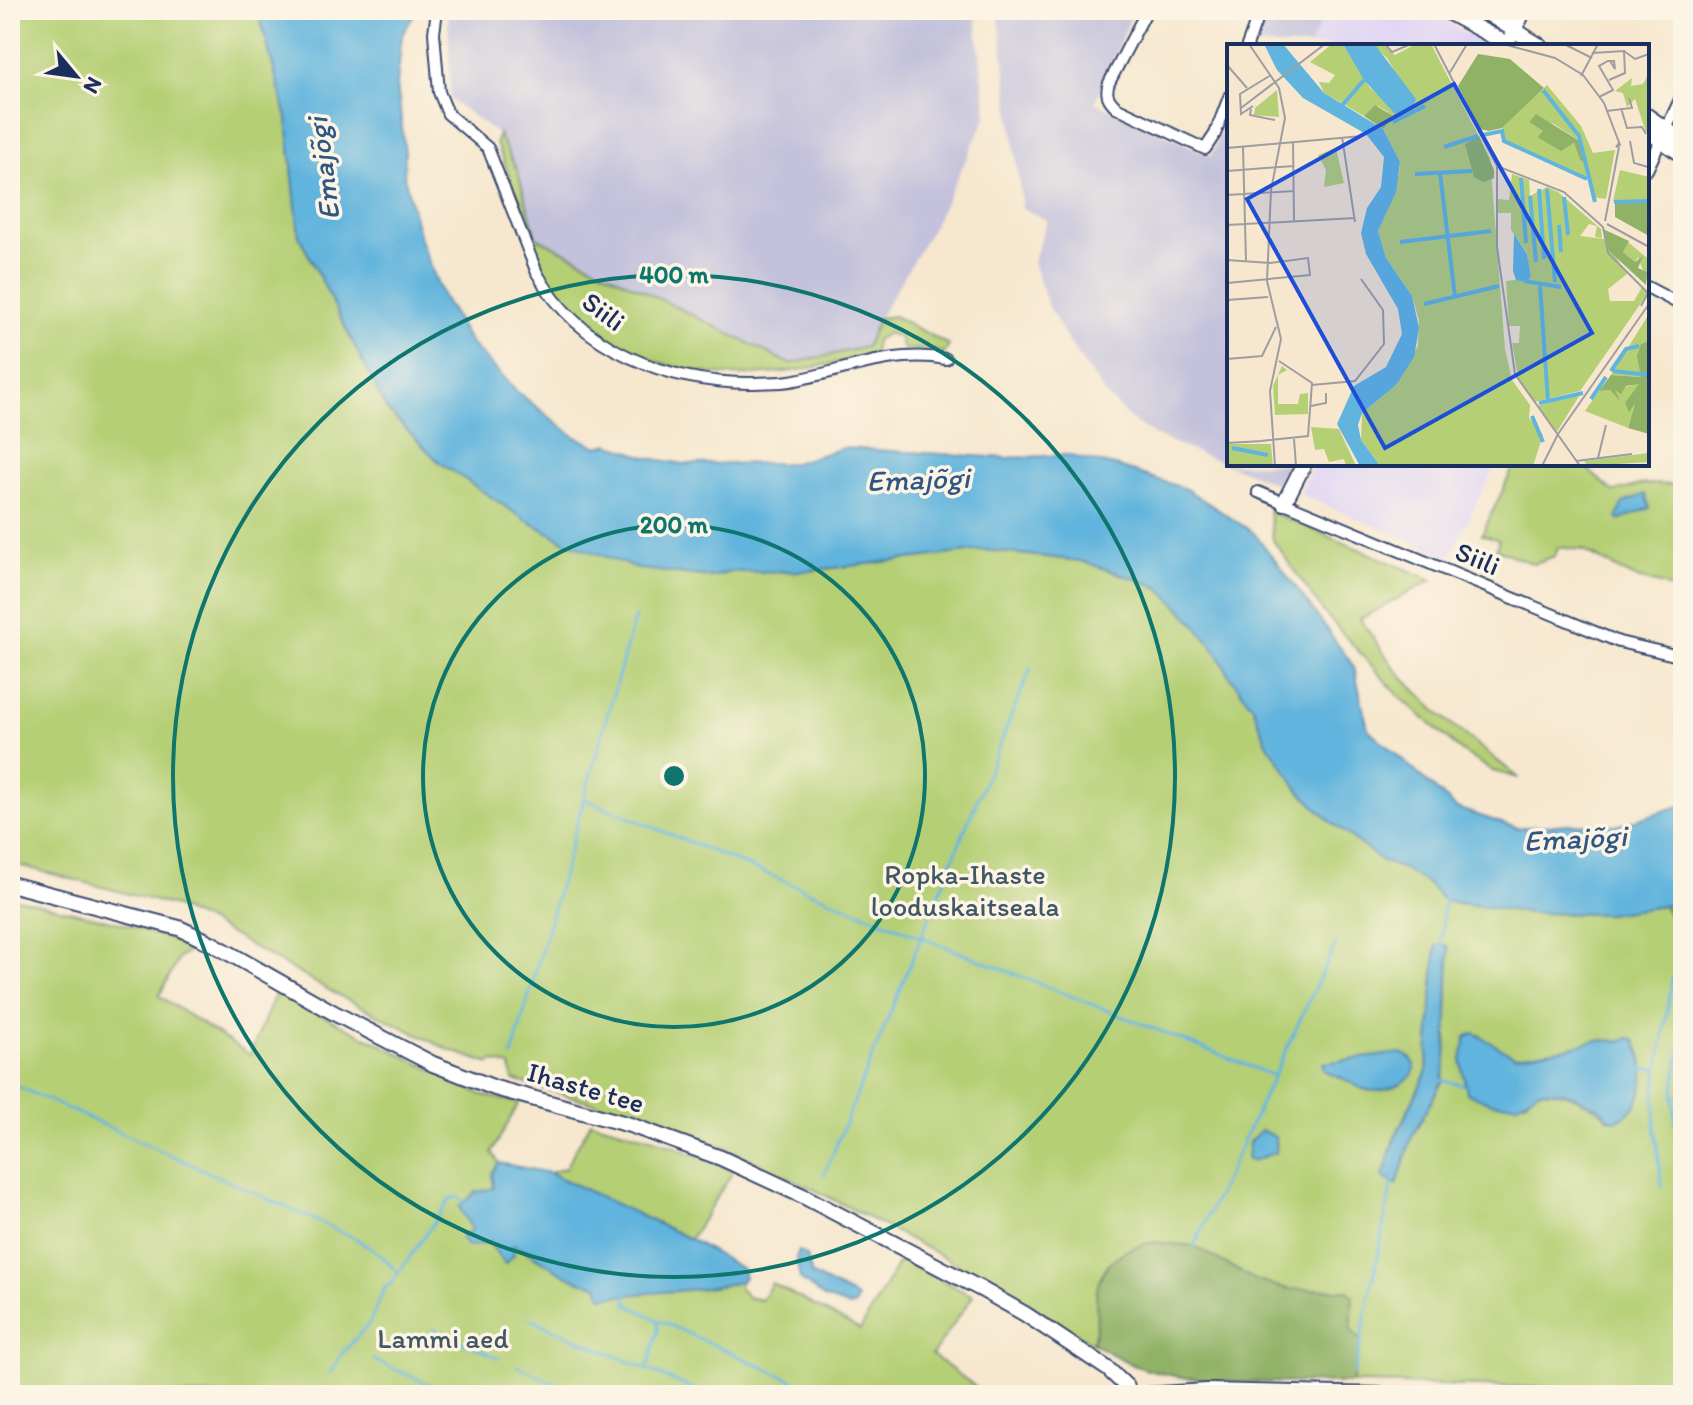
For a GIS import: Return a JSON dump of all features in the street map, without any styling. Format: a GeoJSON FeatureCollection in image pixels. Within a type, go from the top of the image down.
{"type":"FeatureCollection","features":[{"type":"Feature","properties":{"kind":"street","name":"Siili"},"geometry":{"type":"LineString","coordinates":[[437,10],[434,33],[439,92],[448,114],[488,148],[547,292],[573,319],[609,347],[656,369],[723,383],[788,382],[891,358],[946,359]]}},
{"type":"Feature","properties":{"kind":"street"},"geometry":{"type":"LineString","coordinates":[[1147,10],[1109,83],[1108,100],[1116,107],[1205,149],[1227,102]]}},
{"type":"Feature","properties":{"kind":"street"},"geometry":{"type":"LineString","coordinates":[[1248,44],[1260,10]]}},
{"type":"Feature","properties":{"kind":"street"},"geometry":{"type":"LineString","coordinates":[[1444,10],[1506,44]]}},
{"type":"Feature","properties":{"kind":"street"},"geometry":{"type":"LineString","coordinates":[[1482,10],[1537,44]]}},
{"type":"Feature","properties":{"kind":"street"},"geometry":{"type":"LineString","coordinates":[[1508,44],[1524,10]]}},
{"type":"Feature","properties":{"kind":"street"},"geometry":{"type":"LineString","coordinates":[[1649,166],[1683,93]]}},
{"type":"Feature","properties":{"kind":"street"},"geometry":{"type":"LineString","coordinates":[[1649,118],[1683,155]]}},
{"type":"Feature","properties":{"kind":"street"},"geometry":{"type":"LineString","coordinates":[[1649,131],[1683,141]]}},
{"type":"Feature","properties":{"kind":"street"},"geometry":{"type":"LineString","coordinates":[[1649,288],[1683,306]]}},
{"type":"Feature","properties":{"kind":"street"},"geometry":{"type":"LineString","coordinates":[[1284,503],[1303,466]]}},
{"type":"Feature","properties":{"kind":"street","name":"Siili"},"geometry":{"type":"LineString","coordinates":[[1258,492],[1619,642],[1683,657]]}},
{"type":"Feature","properties":{"kind":"street","name":"Ihaste tee"},"geometry":{"type":"LineString","coordinates":[[10,884],[179,928],[336,1014],[458,1074],[495,1088],[630,1125],[721,1158],[803,1196],[981,1289],[1098,1362],[1125,1391],[1137,1385],[1145,1395]]}},
{"type":"Feature","properties":{"kind":"street"},"geometry":{"type":"LineString","coordinates":[[1145,1395],[1168,1391],[1207,1391],[1383,1395]]}},
{"type":"Feature","properties":{"kind":"shaded area"},"geometry":{"type":"Polygon","coordinates":[[[448,10],[975,10],[987,116],[933,227],[879,318],[866,347],[790,364],[536,237],[518,172],[501,137],[450,99],[448,10]]]}},
{"type":"Feature","properties":{"kind":"shaded area"},"geometry":{"type":"Polygon","coordinates":[[[998,10],[1124,10],[1132,14],[1095,102],[1211,156],[1227,115],[1227,464],[1154,435],[1130,419],[1104,393],[1048,306],[1033,262],[1047,220],[1022,208],[998,10]]]}},
{"type":"Feature","properties":{"kind":"shaded area"},"geometry":{"type":"Polygon","coordinates":[[[1266,10],[1302,10],[1323,17],[1310,44],[1254,44],[1266,10]]]}},
{"type":"Feature","properties":{"kind":"shaded area"},"geometry":{"type":"Polygon","coordinates":[[[1327,10],[1425,10],[1485,44],[1310,44],[1327,10]]]}},
{"type":"Feature","properties":{"kind":"shaded area"},"geometry":{"type":"Polygon","coordinates":[[[1231,466],[1285,466],[1277,484],[1231,466]]]}},
{"type":"Feature","properties":{"kind":"shaded area"},"geometry":{"type":"Polygon","coordinates":[[[1313,466],[1495,466],[1449,558],[1300,494],[1313,466]]]}},
{"type":"Feature","properties":{"kind":"green space","name":"Ropka-Ihaste looduskaitseala"},"geometry":{"type":"Polygon","coordinates":[[[10,10],[258,10],[287,118],[299,236],[387,410],[439,462],[524,519],[566,542],[711,577],[731,572],[808,571],[984,550],[1081,561],[1148,583],[1160,588],[1190,618],[1216,651],[1253,707],[1267,743],[1300,791],[1330,821],[1382,860],[1427,883],[1444,901],[1531,913],[1607,914],[1663,906],[1679,936],[1683,936],[1683,1391],[1203,1379],[1148,1370],[1092,1343],[986,1279],[725,1147],[633,1114],[513,1080],[510,1066],[493,1061],[490,1064],[447,1049],[334,993],[209,922],[171,905],[10,863],[10,10]],[[1436,947],[1427,1071],[1394,1138],[1383,1177],[1397,1185],[1412,1136],[1442,1082],[1446,1062],[1449,949],[1436,947]],[[1470,1034],[1463,1052],[1464,1085],[1526,1101],[1543,1090],[1563,1093],[1585,1102],[1608,1118],[1642,1069],[1642,1058],[1635,1040],[1630,1038],[1597,1040],[1515,1056],[1489,1044],[1481,1035],[1470,1034]]]}},
{"type":"Feature","properties":{"kind":"green space"},"geometry":{"type":"Polygon","coordinates":[[[498,134],[518,172],[536,237],[790,364],[866,347],[879,318],[894,316],[949,345],[945,353],[903,349],[899,337],[888,333],[876,340],[874,353],[800,370],[763,374],[727,375],[692,371],[657,362],[623,346],[590,324],[559,296],[549,282],[537,259],[496,144],[498,134]]]}},
{"type":"Feature","properties":{"kind":"green space"},"geometry":{"type":"Polygon","coordinates":[[[1514,466],[1583,466],[1614,492],[1644,484],[1683,485],[1683,596],[1664,585],[1633,577],[1583,550],[1558,547],[1555,556],[1533,564],[1496,549],[1499,540],[1482,534],[1514,466]]]}},
{"type":"Feature","properties":{"kind":"green space"},"geometry":{"type":"Polygon","coordinates":[[[1269,511],[1432,580],[1360,619],[1395,669],[1438,713],[1519,778],[1493,771],[1460,750],[1398,695],[1325,614],[1273,540],[1269,511]]]}},
{"type":"Feature","properties":{"kind":"green space","name":"Lammi aed"},"geometry":{"type":"Polygon","coordinates":[[[10,897],[128,925],[194,948],[179,958],[159,996],[250,1055],[276,992],[482,1095],[519,1103],[492,1152],[499,1163],[492,1173],[494,1188],[489,1243],[514,1255],[512,1244],[561,1271],[605,1285],[672,1290],[740,1282],[739,1288],[748,1297],[761,1300],[772,1283],[860,1330],[900,1260],[973,1296],[932,1355],[987,1395],[10,1395],[10,897]]]}},
{"type":"Feature","properties":{"kind":"green space"},"geometry":{"type":"Polygon","coordinates":[[[1683,898],[1683,936],[1679,936],[1663,906],[1683,898]]]}},
{"type":"Feature","properties":{"kind":"green space"},"geometry":{"type":"Polygon","coordinates":[[[591,1122],[654,1139],[734,1170],[690,1239],[550,1173],[565,1168],[591,1122]]]}},
{"type":"Feature","properties":{"kind":"green space"},"geometry":{"type":"Polygon","coordinates":[[[1154,1242],[1194,1246],[1257,1281],[1289,1289],[1347,1290],[1353,1296],[1351,1330],[1361,1340],[1352,1383],[1196,1379],[1133,1365],[1092,1343],[1096,1326],[1097,1286],[1106,1267],[1122,1253],[1154,1242]]]}},
{"type":"Feature","properties":{"kind":"water","name":"Emajõgi"},"geometry":{"type":"Polygon","coordinates":[[[258,10],[408,10],[414,15],[402,35],[397,84],[405,153],[404,175],[420,239],[443,297],[471,344],[515,390],[574,436],[598,447],[609,444],[649,458],[684,464],[794,463],[843,448],[1006,458],[1066,455],[1119,467],[1186,489],[1254,533],[1354,667],[1368,729],[1456,808],[1517,828],[1570,824],[1619,825],[1683,805],[1683,898],[1663,906],[1607,914],[1531,913],[1444,901],[1427,883],[1382,861],[1330,821],[1300,791],[1267,743],[1253,707],[1216,651],[1190,618],[1160,588],[1081,561],[984,550],[808,571],[731,572],[711,577],[639,569],[566,542],[524,519],[439,462],[387,410],[299,236],[287,118],[258,10]]]}},
{"type":"Feature","properties":{"kind":"water"},"geometry":{"type":"Polygon","coordinates":[[[1645,494],[1650,508],[1620,520],[1617,518],[1623,503],[1645,494]]]}},
{"type":"Feature","properties":{"kind":"water"},"geometry":{"type":"Polygon","coordinates":[[[1446,945],[1449,948],[1446,1062],[1442,1082],[1412,1136],[1397,1185],[1383,1177],[1395,1138],[1427,1071],[1436,946],[1446,945]]]}},
{"type":"Feature","properties":{"kind":"water"},"geometry":{"type":"Polygon","coordinates":[[[1474,1033],[1515,1056],[1597,1040],[1630,1038],[1635,1040],[1642,1059],[1640,1096],[1631,1111],[1615,1120],[1608,1118],[1600,1108],[1564,1092],[1539,1090],[1518,1104],[1491,1103],[1467,1093],[1461,1062],[1466,1037],[1474,1033]]]}},
{"type":"Feature","properties":{"kind":"water"},"geometry":{"type":"Polygon","coordinates":[[[1401,1053],[1411,1059],[1415,1065],[1414,1072],[1402,1083],[1384,1090],[1361,1088],[1328,1073],[1323,1063],[1401,1053]]]}},
{"type":"Feature","properties":{"kind":"water"},"geometry":{"type":"Polygon","coordinates":[[[1261,1130],[1275,1137],[1276,1152],[1253,1161],[1247,1158],[1249,1142],[1261,1130]]]}},
{"type":"Feature","properties":{"kind":"water"},"geometry":{"type":"Polygon","coordinates":[[[499,1163],[550,1173],[690,1239],[742,1269],[744,1277],[740,1282],[700,1289],[602,1297],[598,1285],[575,1279],[513,1245],[514,1255],[505,1264],[489,1243],[468,1247],[461,1238],[472,1229],[459,1207],[476,1192],[494,1188],[492,1173],[499,1163]]]}},
{"type":"Feature","properties":{"kind":"water"},"geometry":{"type":"Polygon","coordinates":[[[799,1251],[807,1256],[812,1275],[857,1298],[855,1305],[850,1307],[825,1298],[800,1279],[796,1258],[799,1251]]]}},
{"type":"Feature","properties":{"kind":"waterway"},"geometry":{"type":"LineString","coordinates":[[512,1056],[635,616]]}},
{"type":"Feature","properties":{"kind":"waterway"},"geometry":{"type":"LineString","coordinates":[[824,1175],[1031,668]]}},
{"type":"Feature","properties":{"kind":"waterway"},"geometry":{"type":"LineString","coordinates":[[584,799],[921,937],[1274,1076]]}},
{"type":"Feature","properties":{"kind":"waterway"},"geometry":{"type":"LineString","coordinates":[[1441,949],[1444,897]]}},
{"type":"Feature","properties":{"kind":"waterway"},"geometry":{"type":"LineString","coordinates":[[1194,1246],[1337,941]]}},
{"type":"Feature","properties":{"kind":"waterway"},"geometry":{"type":"LineString","coordinates":[[1662,1187],[1655,1093],[1672,979]]}},
{"type":"Feature","properties":{"kind":"waterway"},"geometry":{"type":"LineString","coordinates":[[1673,1096],[1683,1032]]}},
{"type":"Feature","properties":{"kind":"waterway"},"geometry":{"type":"LineString","coordinates":[[1642,1069],[1657,1069]]}},
{"type":"Feature","properties":{"kind":"waterway"},"geometry":{"type":"LineString","coordinates":[[1440,1080],[1464,1085]]}},
{"type":"Feature","properties":{"kind":"waterway"},"geometry":{"type":"LineString","coordinates":[[10,1083],[355,1238],[381,1255],[398,1273]]}},
{"type":"Feature","properties":{"kind":"waterway"},"geometry":{"type":"LineString","coordinates":[[1677,1135],[1673,1096],[1683,1096]]}},
{"type":"Feature","properties":{"kind":"waterway"},"geometry":{"type":"LineString","coordinates":[[1354,1375],[1392,1183]]}},
{"type":"Feature","properties":{"kind":"waterway"},"geometry":{"type":"LineString","coordinates":[[331,1373],[341,1355],[370,1322],[385,1287],[390,1285],[451,1198],[458,1197],[465,1202]]}},
{"type":"Feature","properties":{"kind":"waterway"},"geometry":{"type":"LineString","coordinates":[[626,1295],[627,1304],[658,1320],[658,1331],[647,1369]]}},
{"type":"Feature","properties":{"kind":"waterway"},"geometry":{"type":"LineString","coordinates":[[530,1319],[695,1390]]}},
{"type":"Feature","properties":{"kind":"waterway"},"geometry":{"type":"LineString","coordinates":[[658,1320],[825,1395]]}},
{"type":"Feature","properties":{"kind":"waterway"},"geometry":{"type":"LineString","coordinates":[[433,1329],[499,1358]]}},
{"type":"Feature","properties":{"kind":"waterway"},"geometry":{"type":"LineString","coordinates":[[374,1360],[453,1395]]}},
{"type":"Feature","properties":{"kind":"waterway"},"geometry":{"type":"LineString","coordinates":[[517,1366],[581,1395]]}}]}
